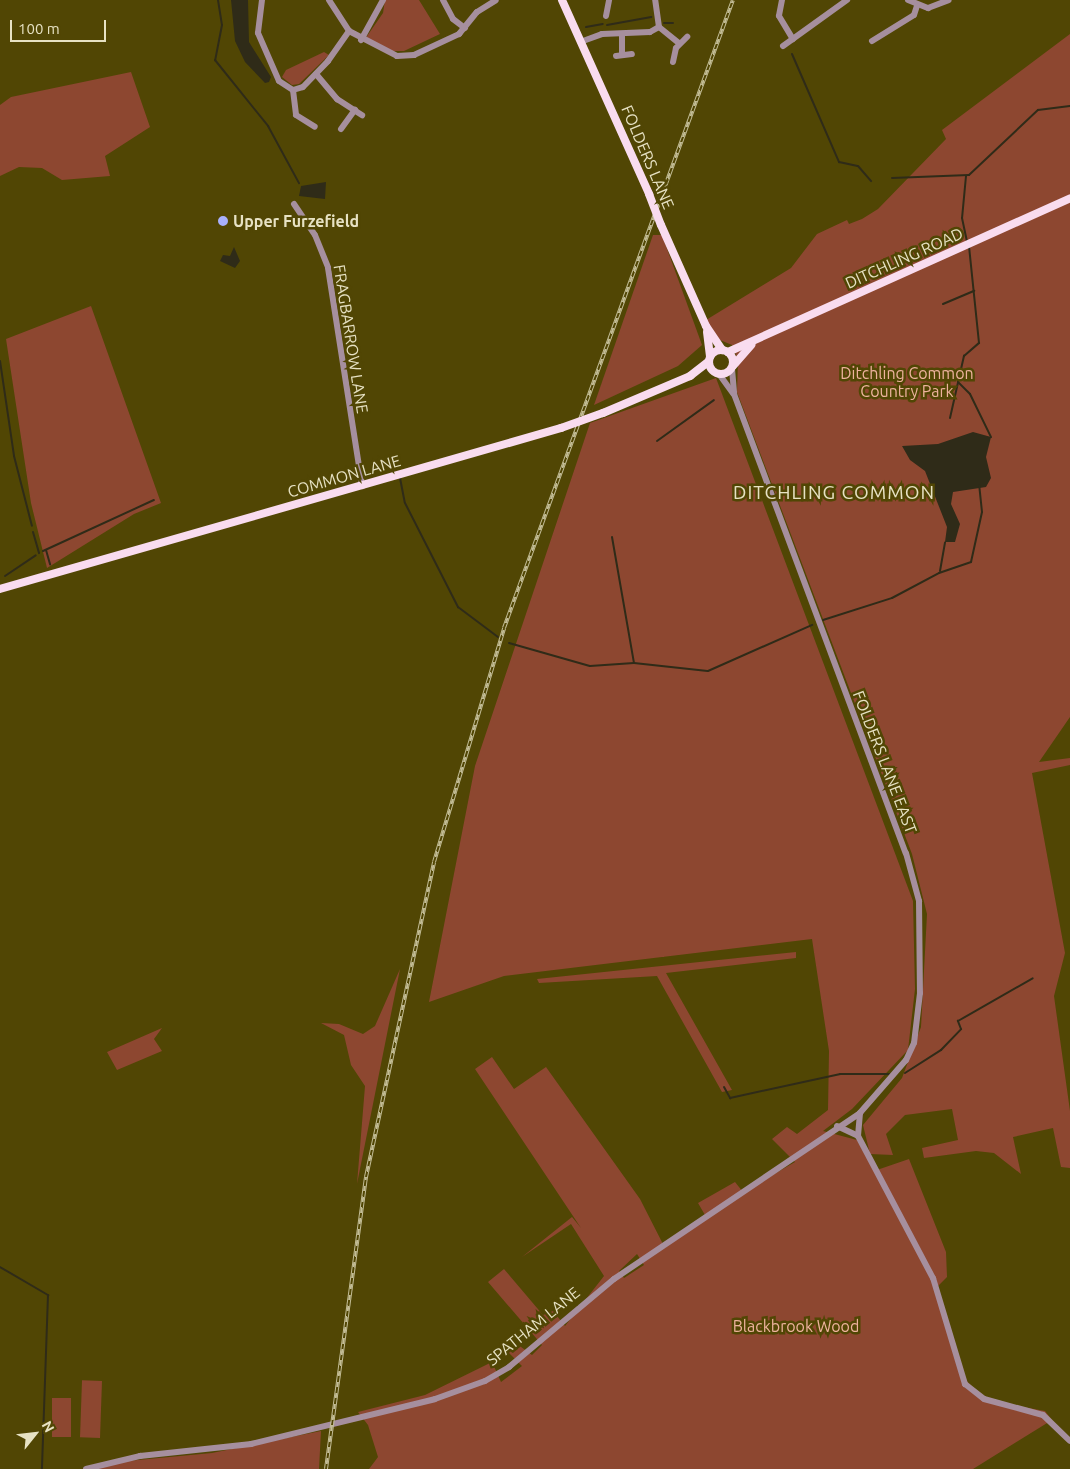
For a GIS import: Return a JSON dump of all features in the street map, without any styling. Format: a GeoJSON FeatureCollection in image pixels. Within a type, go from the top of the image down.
{"type":"FeatureCollection","features":[{"type":"Feature","properties":{"kind":"main road","name":"FOLDERS LANE"},"geometry":{"type":"LineString","coordinates":[[562,0],[583,41],[706,326],[725,351],[732,367]]}},
{"type":"Feature","properties":{"kind":"main road","name":"DITCHLING ROAD"},"geometry":{"type":"LineString","coordinates":[[709,359],[725,351],[751,345],[1070,198]]}},
{"type":"Feature","properties":{"kind":"main road","name":"FOLDERS LANE"},"geometry":{"type":"LineString","coordinates":[[706,326],[709,359],[717,374]]}},
{"type":"Feature","properties":{"kind":"main road","name":"DITCHLING ROAD"},"geometry":{"type":"LineString","coordinates":[[732,367],[751,345]]}},
{"type":"Feature","properties":{"kind":"main road","name":"COMMON LANE"},"geometry":{"type":"LineString","coordinates":[[0,589],[561,428],[603,413],[690,376],[709,359]]}},
{"type":"Feature","properties":{"kind":"main road","name":"COMMON LANE"},"geometry":{"type":"LineString","coordinates":[[690,376],[717,374],[732,367]]}},
{"type":"Feature","properties":{"kind":"street"},"geometry":{"type":"LineString","coordinates":[[262,0],[258,33],[279,81],[293,90]]}},
{"type":"Feature","properties":{"kind":"street"},"geometry":{"type":"LineString","coordinates":[[328,0],[349,31],[361,40],[387,55],[408,56],[465,28],[477,12],[496,0]]}},
{"type":"Feature","properties":{"kind":"street"},"geometry":{"type":"LineString","coordinates":[[361,40],[383,0]]}},
{"type":"Feature","properties":{"kind":"street"},"geometry":{"type":"LineString","coordinates":[[443,0],[453,19],[465,28]]}},
{"type":"Feature","properties":{"kind":"street"},"geometry":{"type":"LineString","coordinates":[[606,16],[609,0]]}},
{"type":"Feature","properties":{"kind":"street"},"geometry":{"type":"LineString","coordinates":[[655,0],[659,27],[679,43]]}},
{"type":"Feature","properties":{"kind":"street"},"geometry":{"type":"LineString","coordinates":[[782,0],[779,16],[793,39]]}},
{"type":"Feature","properties":{"kind":"street"},"geometry":{"type":"LineString","coordinates":[[783,46],[847,0]]}},
{"type":"Feature","properties":{"kind":"street"},"geometry":{"type":"LineString","coordinates":[[908,0],[917,6],[938,6],[949,0]]}},
{"type":"Feature","properties":{"kind":"street"},"geometry":{"type":"LineString","coordinates":[[872,41],[914,15],[917,6]]}},
{"type":"Feature","properties":{"kind":"street"},"geometry":{"type":"LineString","coordinates":[[583,41],[602,34],[642,34],[659,27]]}},
{"type":"Feature","properties":{"kind":"street"},"geometry":{"type":"LineString","coordinates":[[293,90],[316,74],[349,31]]}},
{"type":"Feature","properties":{"kind":"street"},"geometry":{"type":"LineString","coordinates":[[622,35],[619,56],[632,54]]}},
{"type":"Feature","properties":{"kind":"street"},"geometry":{"type":"LineString","coordinates":[[673,62],[679,43],[686,37]]}},
{"type":"Feature","properties":{"kind":"street"},"geometry":{"type":"LineString","coordinates":[[316,74],[337,99],[362,114]]}},
{"type":"Feature","properties":{"kind":"street"},"geometry":{"type":"LineString","coordinates":[[293,90],[296,115],[315,127]]}},
{"type":"Feature","properties":{"kind":"street"},"geometry":{"type":"LineString","coordinates":[[341,129],[355,110]]}},
{"type":"Feature","properties":{"kind":"street","name":"FRAGBARROW LANE"},"geometry":{"type":"LineString","coordinates":[[294,204],[315,235],[328,268],[362,486]]}},
{"type":"Feature","properties":{"kind":"street","name":"FOLDERS LANE EAST"},"geometry":{"type":"LineString","coordinates":[[732,367],[734,394],[906,853],[919,901],[920,993],[914,1042],[899,1069],[860,1113]]}},
{"type":"Feature","properties":{"kind":"street","name":"FOLDERS LANE EAST"},"geometry":{"type":"LineString","coordinates":[[717,374],[734,394]]}},
{"type":"Feature","properties":{"kind":"street"},"geometry":{"type":"LineString","coordinates":[[860,1113],[858,1136],[933,1278],[965,1384],[984,1399],[1043,1415],[1070,1440]]}},
{"type":"Feature","properties":{"kind":"street","name":"SPATHAM LANE"},"geometry":{"type":"LineString","coordinates":[[86,1469],[140,1456],[251,1444],[435,1400],[484,1382],[509,1368],[614,1279],[837,1126],[860,1113]]}},
{"type":"Feature","properties":{"kind":"street"},"geometry":{"type":"LineString","coordinates":[[837,1126],[858,1136]]}},
{"type":"Feature","properties":{"kind":"green space"},"geometry":{"type":"Polygon","coordinates":[[[385,0],[419,0],[440,34],[404,51],[388,51],[365,39],[383,13],[385,0]]]}},
{"type":"Feature","properties":{"kind":"green space","name":"Ditchling Common Country Park"},"geometry":{"type":"Polygon","coordinates":[[[1070,34],[1070,717],[1039,762],[1070,758],[1070,765],[1032,773],[1065,953],[1054,996],[1070,1111],[1070,1168],[1061,1167],[1053,1128],[1013,1137],[1021,1174],[994,1153],[976,1151],[924,1158],[922,1148],[958,1140],[952,1109],[905,1115],[886,1134],[893,1155],[870,1154],[863,1125],[902,1078],[921,1027],[927,914],[912,854],[737,392],[738,360],[732,345],[720,340],[706,320],[791,268],[817,234],[847,220],[849,224],[862,219],[878,209],[946,139],[942,130],[1070,34]]]}},
{"type":"Feature","properties":{"kind":"green space"},"geometry":{"type":"Polygon","coordinates":[[[324,52],[329,55],[299,84],[292,85],[282,77],[286,70],[324,52]]]}},
{"type":"Feature","properties":{"kind":"green space"},"geometry":{"type":"Polygon","coordinates":[[[131,72],[150,127],[105,156],[110,176],[62,180],[42,168],[19,167],[0,176],[0,105],[11,97],[131,72]]]}},
{"type":"Feature","properties":{"kind":"green space"},"geometry":{"type":"Polygon","coordinates":[[[653,235],[662,235],[702,345],[678,366],[594,405],[653,235]]]}},
{"type":"Feature","properties":{"kind":"green space"},"geometry":{"type":"Polygon","coordinates":[[[91,306],[161,503],[134,514],[47,568],[31,503],[6,339],[91,306]]]}},
{"type":"Feature","properties":{"kind":"green space","name":"Blackbrook Wood"},"geometry":{"type":"Polygon","coordinates":[[[716,378],[913,901],[915,989],[908,1050],[852,1109],[823,1131],[857,1140],[874,1171],[909,1159],[946,1252],[947,1277],[936,1288],[962,1376],[985,1400],[1045,1411],[1052,1420],[973,1469],[369,1469],[378,1457],[368,1425],[358,1412],[425,1395],[492,1362],[501,1382],[522,1366],[509,1353],[517,1344],[532,1355],[542,1345],[488,1282],[504,1269],[543,1315],[553,1311],[565,1326],[604,1276],[571,1224],[522,1257],[572,1217],[581,1228],[475,1069],[492,1057],[514,1089],[546,1067],[640,1199],[665,1248],[705,1215],[698,1203],[735,1182],[743,1192],[795,1162],[772,1139],[787,1127],[797,1134],[828,1110],[829,1051],[812,939],[504,976],[429,1002],[475,766],[590,423],[716,378]],[[637,1254],[619,1271],[624,1278],[644,1265],[637,1254]]]}},
{"type":"Feature","properties":{"kind":"green space"},"geometry":{"type":"Polygon","coordinates":[[[796,952],[796,958],[666,973],[732,1090],[722,1092],[657,976],[539,983],[537,979],[796,952]]]}},
{"type":"Feature","properties":{"kind":"green space"},"geometry":{"type":"Polygon","coordinates":[[[400,969],[357,1184],[365,1086],[351,1065],[344,1035],[321,1023],[339,1024],[363,1034],[375,1026],[400,969]]]}},
{"type":"Feature","properties":{"kind":"green space"},"geometry":{"type":"Polygon","coordinates":[[[162,1028],[154,1039],[162,1051],[117,1070],[107,1052],[162,1028]]]}},
{"type":"Feature","properties":{"kind":"green space"},"geometry":{"type":"Polygon","coordinates":[[[82,1380],[102,1381],[100,1438],[80,1437],[82,1380]]]}},
{"type":"Feature","properties":{"kind":"green space"},"geometry":{"type":"Polygon","coordinates":[[[52,1398],[71,1398],[71,1437],[52,1437],[52,1398]]]}},
{"type":"Feature","properties":{"kind":"green space"},"geometry":{"type":"Polygon","coordinates":[[[321,1431],[319,1469],[91,1469],[106,1463],[212,1453],[321,1431]]]}},
{"type":"Feature","properties":{"kind":"shaded area"},"geometry":{"type":"Polygon","coordinates":[[[231,0],[248,0],[249,42],[271,77],[269,82],[265,83],[245,62],[235,41],[231,0]]]}},
{"type":"Feature","properties":{"kind":"shaded area"},"geometry":{"type":"Polygon","coordinates":[[[326,182],[325,199],[299,196],[301,186],[326,182]]]}},
{"type":"Feature","properties":{"kind":"shaded area"},"geometry":{"type":"Polygon","coordinates":[[[234,247],[240,261],[235,268],[220,261],[223,255],[230,256],[234,247]]]}},
{"type":"Feature","properties":{"kind":"shaded area"},"geometry":{"type":"Polygon","coordinates":[[[973,432],[991,437],[986,457],[991,478],[986,487],[953,492],[951,504],[960,524],[955,542],[945,542],[947,527],[925,471],[910,460],[902,446],[938,444],[973,432]]]}},
{"type":"Feature","properties":{"kind":"waterway"},"geometry":{"type":"LineString","coordinates":[[218,0],[222,25],[215,60],[268,126],[299,183]]}},
{"type":"Feature","properties":{"kind":"waterway"},"geometry":{"type":"LineString","coordinates":[[607,25],[651,17]]}},
{"type":"Feature","properties":{"kind":"waterway"},"geometry":{"type":"LineString","coordinates":[[664,23],[673,23]]}},
{"type":"Feature","properties":{"kind":"waterway"},"geometry":{"type":"LineString","coordinates":[[586,27],[603,24]]}},
{"type":"Feature","properties":{"kind":"waterway"},"geometry":{"type":"LineString","coordinates":[[792,54],[839,162],[858,166],[871,181]]}},
{"type":"Feature","properties":{"kind":"waterway"},"geometry":{"type":"LineString","coordinates":[[892,178],[969,175],[1038,110],[1070,106]]}},
{"type":"Feature","properties":{"kind":"waterway"},"geometry":{"type":"LineString","coordinates":[[966,176],[962,218],[967,242]]}},
{"type":"Feature","properties":{"kind":"waterway"},"geometry":{"type":"LineString","coordinates":[[950,418],[964,356],[979,343],[969,247]]}},
{"type":"Feature","properties":{"kind":"waterway"},"geometry":{"type":"LineString","coordinates":[[943,304],[974,291]]}},
{"type":"Feature","properties":{"kind":"waterway"},"geometry":{"type":"LineString","coordinates":[[0,361],[14,456],[32,526]]}},
{"type":"Feature","properties":{"kind":"waterway"},"geometry":{"type":"LineString","coordinates":[[958,382],[970,394],[991,437]]}},
{"type":"Feature","properties":{"kind":"waterway"},"geometry":{"type":"LineString","coordinates":[[657,441],[714,400]]}},
{"type":"Feature","properties":{"kind":"waterway"},"geometry":{"type":"LineString","coordinates":[[400,478],[405,503],[458,607],[498,637]]}},
{"type":"Feature","properties":{"kind":"waterway"},"geometry":{"type":"LineString","coordinates":[[823,620],[892,598],[939,573],[971,562],[982,512],[979,485]]}},
{"type":"Feature","properties":{"kind":"waterway"},"geometry":{"type":"LineString","coordinates":[[43,551],[154,500]]}},
{"type":"Feature","properties":{"kind":"waterway"},"geometry":{"type":"LineString","coordinates":[[33,532],[39,553]]}},
{"type":"Feature","properties":{"kind":"waterway"},"geometry":{"type":"LineString","coordinates":[[612,537],[634,663]]}},
{"type":"Feature","properties":{"kind":"waterway"},"geometry":{"type":"LineString","coordinates":[[940,571],[945,542]]}},
{"type":"Feature","properties":{"kind":"waterway"},"geometry":{"type":"LineString","coordinates":[[46,550],[50,564]]}},
{"type":"Feature","properties":{"kind":"waterway"},"geometry":{"type":"LineString","coordinates":[[5,576],[36,555]]}},
{"type":"Feature","properties":{"kind":"waterway"},"geometry":{"type":"LineString","coordinates":[[509,643],[590,666],[634,663],[708,671],[812,625]]}},
{"type":"Feature","properties":{"kind":"waterway"},"geometry":{"type":"LineString","coordinates":[[905,1073],[941,1050],[961,1029],[958,1021],[1033,978]]}},
{"type":"Feature","properties":{"kind":"waterway"},"geometry":{"type":"LineString","coordinates":[[724,1087],[730,1098],[840,1074],[889,1074]]}},
{"type":"Feature","properties":{"kind":"waterway"},"geometry":{"type":"LineString","coordinates":[[0,1267],[48,1295],[42,1469]]}},
{"type":"Feature","properties":{"kind":"railway"},"geometry":{"type":"LineString","coordinates":[[326,1469],[366,1177],[434,862],[504,628],[733,0]]}},
{"type":"Feature","properties":{"kind":"place","name":"Upper Furzefield"},"geometry":{"type":"Point","coordinates":[223,221]}},
{"type":"Feature","properties":{"kind":"district","name":"DITCHLING COMMON"},"geometry":{"type":"Point","coordinates":[834,493]}}]}
